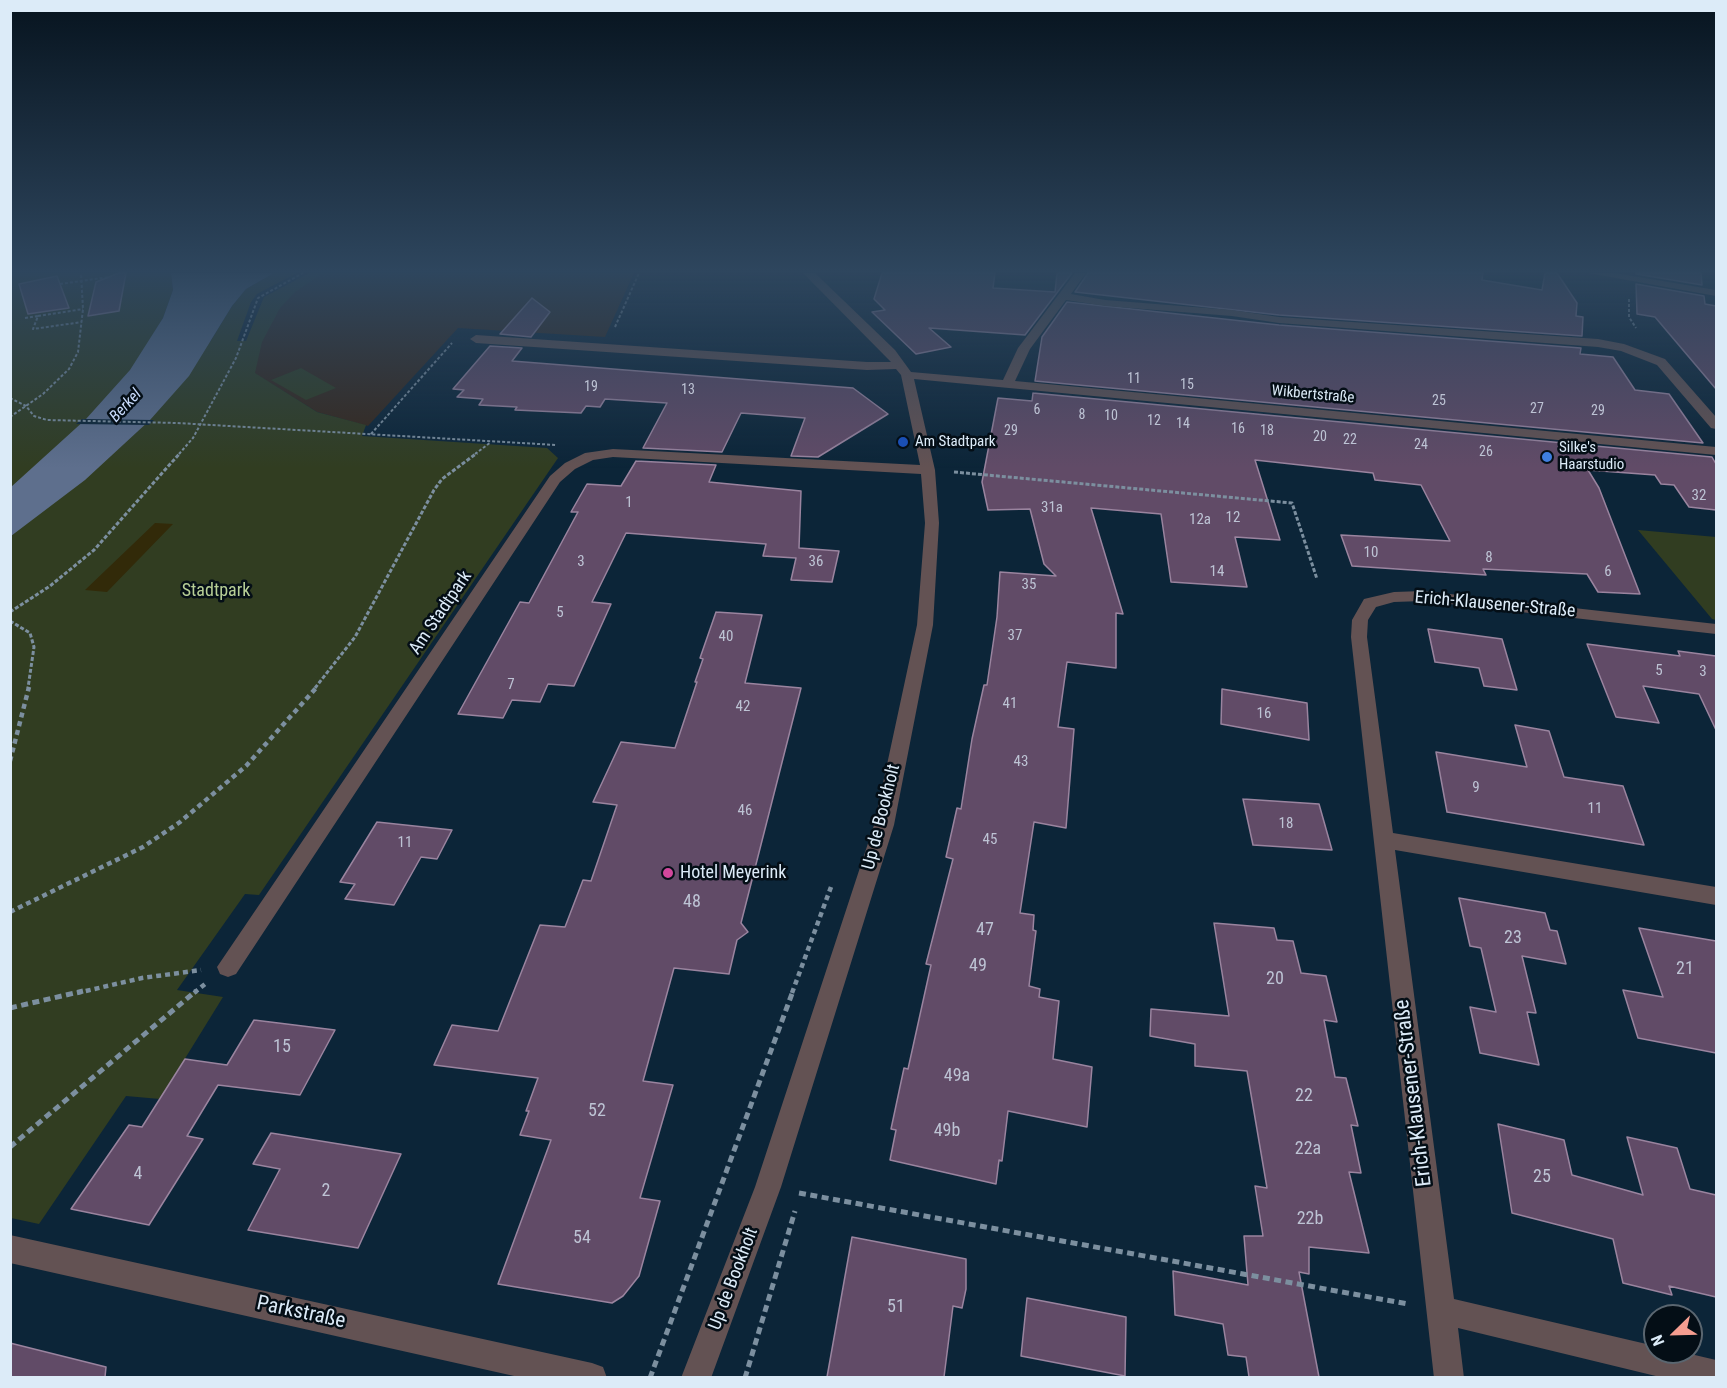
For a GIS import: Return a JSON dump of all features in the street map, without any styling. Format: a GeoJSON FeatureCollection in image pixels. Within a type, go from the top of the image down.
{"type":"FeatureCollection","features":[{"type":"Feature","properties":{"kind":"street"},"geometry":{"type":"LineString","coordinates":[[872,338],[904,370]]}},
{"type":"Feature","properties":{"kind":"street"},"geometry":{"type":"LineString","coordinates":[[1007,385],[1024,348],[1032,338]]}},
{"type":"Feature","properties":{"kind":"street"},"geometry":{"type":"LineString","coordinates":[[1525,338],[1598,343],[1624,348],[1661,362],[1716,425]]}},
{"type":"Feature","properties":{"kind":"street","name":"Wikbertstraße"},"geometry":{"type":"LineString","coordinates":[[476,339],[867,366],[1007,385],[1716,451]]}},
{"type":"Feature","properties":{"kind":"street","name":"Up de Bookholt"},"geometry":{"type":"LineString","coordinates":[[696,1377],[768,1187],[884,825],[925,625],[932,523],[928,470],[904,370]]}},
{"type":"Feature","properties":{"kind":"street","name":"Am Stadtpark"},"geometry":{"type":"LineString","coordinates":[[228,967],[555,479],[570,466],[590,456],[613,453],[928,470]]}},
{"type":"Feature","properties":{"kind":"street","name":"Erich-Klausener-Straße"},"geometry":{"type":"LineString","coordinates":[[1449,1377],[1359,637],[1360,620],[1370,603],[1394,597],[1423,596],[1716,629]]}},
{"type":"Feature","properties":{"kind":"street"},"geometry":{"type":"LineString","coordinates":[[1384,840],[1716,896]]}},
{"type":"Feature","properties":{"kind":"street","name":"Parkstraße"},"geometry":{"type":"LineString","coordinates":[[10,1249],[592,1377]]}},
{"type":"Feature","properties":{"kind":"street"},"geometry":{"type":"LineString","coordinates":[[1441,1310],[1716,1375]]}},
{"type":"Feature","properties":{"kind":"path"},"geometry":{"type":"LineString","coordinates":[[10,417],[43,394],[69,369],[78,352],[80,338]]}},
{"type":"Feature","properties":{"kind":"path"},"geometry":{"type":"LineString","coordinates":[[10,612],[76,567],[94,550],[193,438],[236,358],[243,338]]}},
{"type":"Feature","properties":{"kind":"path"},"geometry":{"type":"LineString","coordinates":[[605,348],[610,338]]}},
{"type":"Feature","properties":{"kind":"path"},"geometry":{"type":"LineString","coordinates":[[371,434],[455,339],[476,339]]}},
{"type":"Feature","properties":{"kind":"path"},"geometry":{"type":"LineString","coordinates":[[10,398],[26,406],[34,416],[47,420],[177,423],[562,445],[590,456]]}},
{"type":"Feature","properties":{"kind":"path"},"geometry":{"type":"LineString","coordinates":[[10,912],[143,847],[188,815],[246,766],[315,689],[355,637],[438,484],[491,442]]}},
{"type":"Feature","properties":{"kind":"path"},"geometry":{"type":"LineString","coordinates":[[928,470],[1292,503],[1317,579]]}},
{"type":"Feature","properties":{"kind":"path"},"geometry":{"type":"LineString","coordinates":[[10,621],[30,633],[34,647],[30,682],[10,761]]}},
{"type":"Feature","properties":{"kind":"path"},"geometry":{"type":"LineString","coordinates":[[650,1377],[834,878]]}},
{"type":"Feature","properties":{"kind":"path"},"geometry":{"type":"LineString","coordinates":[[10,1008],[142,978],[228,967]]}},
{"type":"Feature","properties":{"kind":"path"},"geometry":{"type":"LineString","coordinates":[[10,1147],[184,999],[228,967]]}},
{"type":"Feature","properties":{"kind":"path"},"geometry":{"type":"LineString","coordinates":[[768,1187],[1441,1310]]}},
{"type":"Feature","properties":{"kind":"shaded area"},"geometry":{"type":"Polygon","coordinates":[[[260,338],[449,338],[368,426],[317,412],[254,373],[260,338]]]}},
{"type":"Feature","properties":{"kind":"green space","name":"Stadtpark"},"geometry":{"type":"Polygon","coordinates":[[[11,338],[151,338],[147,345],[210,342],[213,338],[238,338],[237,341],[246,341],[247,338],[264,338],[255,373],[317,412],[366,425],[362,436],[547,448],[558,458],[259,895],[245,894],[177,990],[223,997],[160,1099],[126,1096],[39,1224],[11,1218],[10,536],[17,531],[10,503],[11,338]]]}},
{"type":"Feature","properties":{"kind":"green space"},"geometry":{"type":"Polygon","coordinates":[[[301,368],[336,388],[306,400],[271,380],[301,368]]]}},
{"type":"Feature","properties":{"kind":"green space"},"geometry":{"type":"Polygon","coordinates":[[[1638,530],[1716,537],[1716,620],[1712,619],[1638,530]]]}},
{"type":"Feature","properties":{"kind":"sand"},"geometry":{"type":"Polygon","coordinates":[[[155,523],[173,524],[107,592],[85,590],[155,523]]]}},
{"type":"Feature","properties":{"kind":"water","name":"Berkel"},"geometry":{"type":"Polygon","coordinates":[[[150,338],[212,338],[189,376],[150,420],[85,480],[11,536],[11,487],[86,419],[130,370],[150,338]]]}},
{"type":"Feature","properties":{"kind":"pier"},"geometry":{"type":"Polygon","coordinates":[[[82,419],[154,420],[149,425],[76,424],[82,419]]]}},
{"type":"Feature","properties":{"kind":"building"},"geometry":{"type":"Polygon","coordinates":[[[899,338],[940,338],[951,347],[916,354],[899,338]]]}},
{"type":"Feature","properties":{"kind":"building"},"geometry":{"type":"Polygon","coordinates":[[[1042,338],[1447,338],[1581,348],[1580,354],[1613,357],[1635,390],[1669,394],[1703,443],[1035,381],[1042,338]]]}},
{"type":"Feature","properties":{"kind":"building"},"geometry":{"type":"Polygon","coordinates":[[[1673,338],[1716,338],[1716,389],[1673,338]]]}},
{"type":"Feature","properties":{"kind":"building"},"geometry":{"type":"Polygon","coordinates":[[[490,346],[522,348],[512,361],[853,388],[888,414],[818,457],[791,456],[805,418],[741,413],[722,452],[643,448],[667,403],[605,399],[600,407],[586,406],[581,413],[515,410],[517,407],[479,405],[483,399],[457,397],[464,390],[453,389],[490,346]]]}},
{"type":"Feature","properties":{"kind":"building"},"geometry":{"type":"Polygon","coordinates":[[[1033,393],[1712,457],[1716,464],[1716,510],[1689,507],[1674,485],[1661,484],[1655,475],[1588,470],[1599,488],[1640,594],[1598,592],[1587,574],[1483,569],[1486,575],[1352,566],[1341,535],[1450,541],[1421,485],[1375,480],[1373,473],[1255,460],[1280,540],[1235,537],[1247,587],[1171,582],[1161,514],[1091,508],[1123,614],[1116,613],[1116,668],[1067,662],[1058,727],[1074,729],[1066,828],[1034,822],[1020,913],[1034,915],[1033,930],[1036,931],[1029,986],[1040,989],[1039,997],[1059,1001],[1053,1059],[1092,1067],[1087,1127],[1008,1111],[1002,1161],[999,1160],[996,1184],[890,1160],[896,1130],[891,1129],[904,1068],[908,1069],[931,965],[926,964],[953,859],[946,857],[957,808],[961,809],[972,739],[984,685],[987,685],[997,617],[1000,572],[1056,576],[1044,564],[1030,509],[988,510],[982,482],[998,398],[1032,401],[1033,393]]]}},
{"type":"Feature","properties":{"kind":"building"},"geometry":{"type":"Polygon","coordinates":[[[636,461],[716,465],[709,482],[801,491],[799,548],[839,551],[832,582],[791,580],[796,558],[763,556],[766,544],[626,533],[592,602],[611,604],[574,686],[548,684],[540,702],[512,700],[503,718],[458,714],[520,602],[529,603],[578,512],[571,512],[587,484],[621,486],[636,461]]]}},
{"type":"Feature","properties":{"kind":"building"},"geometry":{"type":"Polygon","coordinates":[[[716,612],[762,615],[745,683],[801,688],[741,923],[748,932],[737,940],[729,974],[674,968],[643,1081],[673,1085],[640,1198],[660,1201],[639,1276],[623,1296],[612,1303],[498,1284],[551,1140],[520,1135],[538,1078],[434,1065],[452,1025],[498,1031],[540,925],[565,927],[583,880],[591,881],[617,805],[593,802],[621,742],[675,748],[697,682],[695,682],[703,659],[700,658],[716,612]]]}},
{"type":"Feature","properties":{"kind":"building"},"geometry":{"type":"Polygon","coordinates":[[[1428,629],[1502,639],[1517,690],[1484,686],[1479,668],[1435,662],[1428,629]]]}},
{"type":"Feature","properties":{"kind":"building"},"geometry":{"type":"Polygon","coordinates":[[[1587,644],[1680,656],[1678,651],[1716,656],[1716,730],[1699,694],[1643,686],[1659,723],[1616,717],[1587,644]]]}},
{"type":"Feature","properties":{"kind":"building"},"geometry":{"type":"Polygon","coordinates":[[[1222,689],[1307,703],[1309,740],[1221,724],[1222,689]]]}},
{"type":"Feature","properties":{"kind":"building"},"geometry":{"type":"Polygon","coordinates":[[[1515,725],[1549,731],[1564,777],[1623,786],[1644,845],[1447,812],[1436,752],[1527,767],[1515,725]]]}},
{"type":"Feature","properties":{"kind":"building"},"geometry":{"type":"Polygon","coordinates":[[[1243,799],[1319,804],[1332,850],[1253,845],[1243,799]]]}},
{"type":"Feature","properties":{"kind":"building"},"geometry":{"type":"Polygon","coordinates":[[[377,822],[452,830],[437,859],[421,857],[394,905],[345,899],[355,884],[340,882],[377,822]]]}},
{"type":"Feature","properties":{"kind":"building"},"geometry":{"type":"Polygon","coordinates":[[[1459,898],[1545,913],[1550,930],[1557,931],[1566,964],[1522,956],[1536,1013],[1527,1012],[1539,1065],[1480,1053],[1470,1007],[1496,1012],[1481,948],[1470,946],[1459,898]]]}},
{"type":"Feature","properties":{"kind":"building"},"geometry":{"type":"Polygon","coordinates":[[[1214,923],[1274,928],[1277,940],[1293,941],[1301,973],[1326,976],[1337,1022],[1324,1020],[1335,1077],[1346,1078],[1358,1126],[1351,1125],[1361,1173],[1349,1172],[1369,1253],[1309,1247],[1309,1274],[1299,1272],[1319,1377],[1249,1377],[1246,1357],[1228,1355],[1223,1324],[1175,1315],[1173,1271],[1248,1285],[1244,1236],[1263,1236],[1255,1186],[1267,1188],[1247,1071],[1195,1066],[1195,1044],[1150,1036],[1151,1009],[1229,1016],[1214,923]]]}},
{"type":"Feature","properties":{"kind":"building"},"geometry":{"type":"Polygon","coordinates":[[[1639,928],[1716,941],[1716,1053],[1638,1038],[1623,990],[1663,997],[1639,928]]]}},
{"type":"Feature","properties":{"kind":"building"},"geometry":{"type":"Polygon","coordinates":[[[254,1020],[335,1030],[300,1095],[218,1085],[187,1136],[203,1139],[149,1225],[71,1209],[129,1125],[142,1127],[185,1059],[227,1065],[254,1020]]]}},
{"type":"Feature","properties":{"kind":"building"},"geometry":{"type":"Polygon","coordinates":[[[1498,1124],[1564,1140],[1572,1175],[1643,1195],[1627,1137],[1677,1148],[1690,1189],[1716,1195],[1716,1297],[1669,1286],[1672,1295],[1623,1283],[1613,1239],[1512,1213],[1498,1124]]]}},
{"type":"Feature","properties":{"kind":"building"},"geometry":{"type":"Polygon","coordinates":[[[271,1133],[401,1154],[358,1248],[248,1230],[280,1169],[253,1164],[271,1133]]]}},
{"type":"Feature","properties":{"kind":"building"},"geometry":{"type":"Polygon","coordinates":[[[852,1237],[966,1259],[966,1289],[962,1308],[953,1306],[944,1377],[827,1377],[852,1237]]]}},
{"type":"Feature","properties":{"kind":"building"},"geometry":{"type":"Polygon","coordinates":[[[1027,1298],[1126,1317],[1125,1376],[1021,1356],[1027,1298]]]}},
{"type":"Feature","properties":{"kind":"building"},"geometry":{"type":"Polygon","coordinates":[[[10,1343],[106,1367],[105,1377],[10,1377],[10,1343]]]}},
{"type":"Feature","properties":{"kind":"place","name":"Am Stadtpark"},"geometry":{"type":"Point","coordinates":[903,442]}},
{"type":"Feature","properties":{"kind":"place","name":"Silke's Haarstudio"},"geometry":{"type":"Point","coordinates":[1547,457]}},
{"type":"Feature","properties":{"kind":"place","name":"Hotel Meyerink"},"geometry":{"type":"Point","coordinates":[668,873]}}]}
